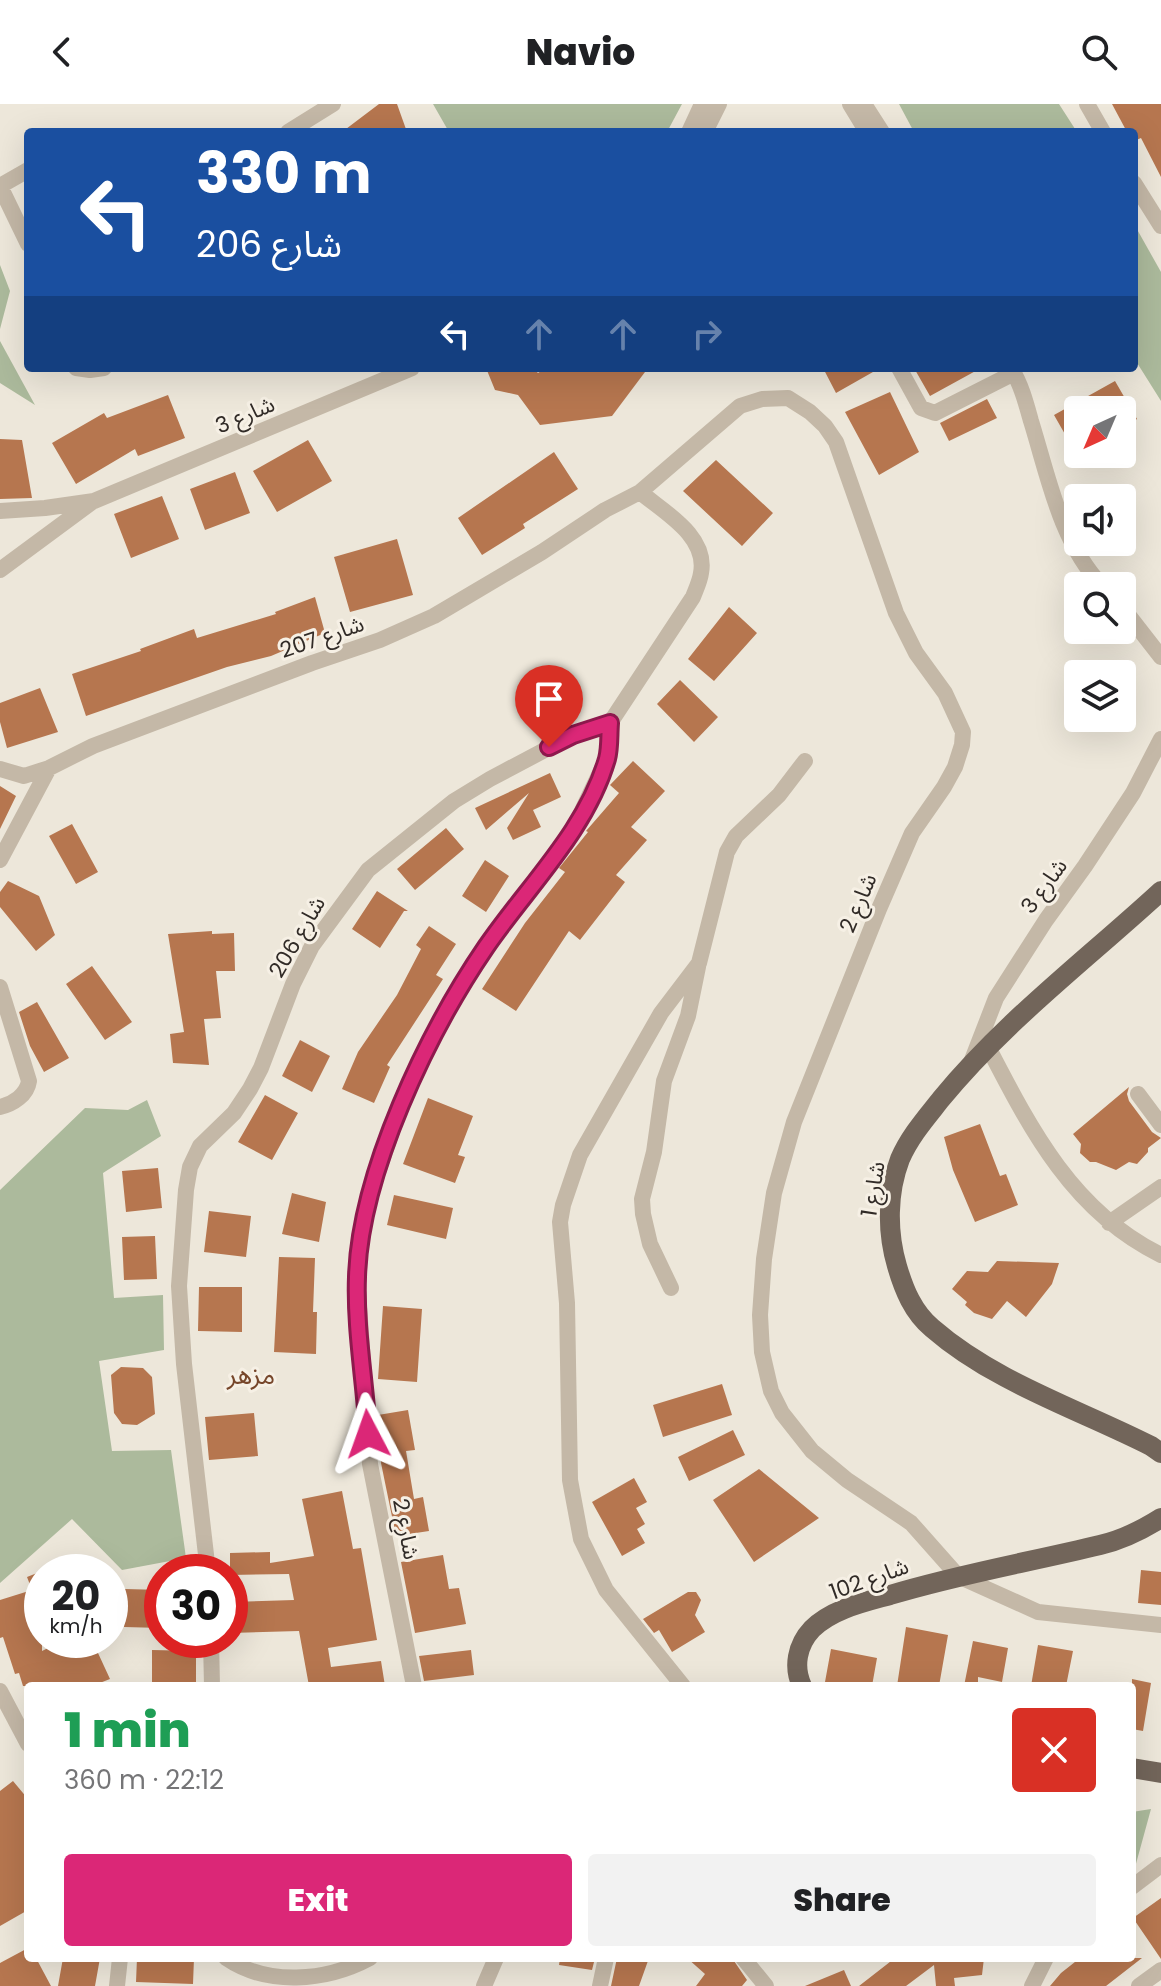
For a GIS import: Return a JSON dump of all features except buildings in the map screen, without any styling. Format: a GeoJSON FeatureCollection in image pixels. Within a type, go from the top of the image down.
{"type":"FeatureCollection","features":[{"type":"Feature","properties":{"kind":"main road","name":"شارع 1"},"geometry":{"type":"LineString","coordinates":[[1161,891],[970,1064],[916,1130],[900,1159],[889,1220],[892,1249],[912,1307],[930,1326],[980,1363],[1161,1453]]}},
{"type":"Feature","properties":{"kind":"main road"},"geometry":{"type":"LineString","coordinates":[[958,1576],[1100,1545],[1140,1531],[1161,1518]]}},
{"type":"Feature","properties":{"kind":"main road","name":"شارع 102"},"geometry":{"type":"LineString","coordinates":[[801,1682],[797,1662],[801,1648],[816,1626],[860,1604],[958,1576]]}},
{"type":"Feature","properties":{"kind":"main road"},"geometry":{"type":"LineString","coordinates":[[1136,1769],[1161,1774]]}},
{"type":"Feature","properties":{"kind":"street"},"geometry":{"type":"LineString","coordinates":[[294,128],[333,104]]}},
{"type":"Feature","properties":{"kind":"street"},"geometry":{"type":"LineString","coordinates":[[691,128],[702,104]]}},
{"type":"Feature","properties":{"kind":"street"},"geometry":{"type":"LineString","coordinates":[[707,128],[719,104]]}},
{"type":"Feature","properties":{"kind":"street"},"geometry":{"type":"LineString","coordinates":[[850,104],[865,128]]}},
{"type":"Feature","properties":{"kind":"street"},"geometry":{"type":"LineString","coordinates":[[864,104],[879,128]]}},
{"type":"Feature","properties":{"kind":"street"},"geometry":{"type":"LineString","coordinates":[[1087,104],[1101,128]]}},
{"type":"Feature","properties":{"kind":"street"},"geometry":{"type":"LineString","coordinates":[[24,172],[0,186],[24,236]]}},
{"type":"Feature","properties":{"kind":"street"},"geometry":{"type":"LineString","coordinates":[[1138,189],[1161,226]]}},
{"type":"Feature","properties":{"kind":"street","name":"شارع 3"},"geometry":{"type":"LineString","coordinates":[[94,501],[402,372]]}},
{"type":"Feature","properties":{"kind":"street"},"geometry":{"type":"LineString","coordinates":[[901,372],[921,408],[935,413],[1009,372]]}},
{"type":"Feature","properties":{"kind":"street"},"geometry":{"type":"LineString","coordinates":[[1014,372],[1066,533],[1091,572]]}},
{"type":"Feature","properties":{"kind":"street","name":"شارع 2"},"geometry":{"type":"LineString","coordinates":[[640,492],[740,406],[762,399],[788,398],[810,412],[836,442],[896,613],[916,653],[945,693],[963,732],[955,767],[912,833],[879,909],[794,1122],[774,1193],[764,1259],[760,1315],[762,1352],[771,1391],[794,1430],[832,1468],[911,1523],[958,1576]]}},
{"type":"Feature","properties":{"kind":"street"},"geometry":{"type":"LineString","coordinates":[[610,723],[693,597],[701,573],[702,561],[688,532],[640,492]]}},
{"type":"Feature","properties":{"kind":"street","name":"شارع 207"},"geometry":{"type":"LineString","coordinates":[[0,769],[24,776],[49,768],[93,746],[380,640],[434,616],[542,552],[605,510],[640,492]]}},
{"type":"Feature","properties":{"kind":"street"},"geometry":{"type":"LineString","coordinates":[[0,511],[94,501]]}},
{"type":"Feature","properties":{"kind":"street"},"geometry":{"type":"LineString","coordinates":[[0,570],[94,501]]}},
{"type":"Feature","properties":{"kind":"street"},"geometry":{"type":"LineString","coordinates":[[1136,625],[1161,657]]}},
{"type":"Feature","properties":{"kind":"street","name":"شارع 2"},"geometry":{"type":"LineString","coordinates":[[413,1682],[370,1464],[357,1276],[366,1207],[396,1120],[426,1049],[448,1006],[484,950],[573,830],[607,758],[610,723]]}},
{"type":"Feature","properties":{"kind":"street","name":"شارع 206"},"geometry":{"type":"LineString","coordinates":[[206,1554],[184,1364],[179,1286],[186,1190],[190,1167],[200,1146],[234,1113],[250,1089],[312,946],[368,870],[454,801],[490,779],[573,735],[610,723]]}},
{"type":"Feature","properties":{"kind":"street","name":"شارع 3"},"geometry":{"type":"LineString","coordinates":[[970,1064],[996,998],[1133,793],[1161,739]]}},
{"type":"Feature","properties":{"kind":"street"},"geometry":{"type":"LineString","coordinates":[[671,1288],[650,1244],[642,1199],[654,1152],[664,1081],[688,1016],[727,852],[736,836],[779,795],[805,761]]}},
{"type":"Feature","properties":{"kind":"street"},"geometry":{"type":"LineString","coordinates":[[0,860],[49,768]]}},
{"type":"Feature","properties":{"kind":"street"},"geometry":{"type":"LineString","coordinates":[[680,1682],[606,1590],[581,1539],[570,1480],[567,1303],[560,1222],[580,1155],[661,1013],[699,963]]}},
{"type":"Feature","properties":{"kind":"street"},"geometry":{"type":"LineString","coordinates":[[0,987],[29,1081],[20,1097],[0,1107]]}},
{"type":"Feature","properties":{"kind":"street"},"geometry":{"type":"LineString","coordinates":[[988,1047],[1024,1118],[1051,1160],[1109,1223],[1161,1255]]}},
{"type":"Feature","properties":{"kind":"street"},"geometry":{"type":"LineString","coordinates":[[1138,1094],[1161,1125]]}},
{"type":"Feature","properties":{"kind":"street"},"geometry":{"type":"LineString","coordinates":[[1109,1223],[1161,1187]]}},
{"type":"Feature","properties":{"kind":"street"},"geometry":{"type":"LineString","coordinates":[[958,1576],[1038,1612],[1161,1625]]}},
{"type":"Feature","properties":{"kind":"street"},"geometry":{"type":"LineString","coordinates":[[211,1658],[212,1682]]}},
{"type":"Feature","properties":{"kind":"street"},"geometry":{"type":"LineString","coordinates":[[0,1691],[24,1736]]}},
{"type":"Feature","properties":{"kind":"street"},"geometry":{"type":"LineString","coordinates":[[1136,1883],[1160,1862]]}},
{"type":"Feature","properties":{"kind":"street"},"geometry":{"type":"LineString","coordinates":[[117,1986],[120,1962]]}},
{"type":"Feature","properties":{"kind":"street"},"geometry":{"type":"LineString","coordinates":[[230,1962],[240,1971],[281,1982],[308,1981],[359,1962]]}},
{"type":"Feature","properties":{"kind":"street"},"geometry":{"type":"LineString","coordinates":[[484,1986],[494,1962]]}},
{"type":"Feature","properties":{"kind":"street"},"geometry":{"type":"LineString","coordinates":[[600,1986],[605,1962]]}},
{"type":"Feature","properties":{"kind":"street"},"geometry":{"type":"LineString","coordinates":[[746,1962],[766,1986]]}},
{"type":"Feature","properties":{"kind":"street"},"geometry":{"type":"LineString","coordinates":[[1032,1986],[1044,1962]]}},
{"type":"Feature","properties":{"kind":"street"},"geometry":{"type":"LineString","coordinates":[[1139,1986],[1161,1970]]}},
{"type":"Feature","properties":{"kind":"green space"},"geometry":{"type":"Polygon","coordinates":[[[433,104],[682,104],[669,128],[447,128],[433,104]]]}},
{"type":"Feature","properties":{"kind":"green space"},"geometry":{"type":"Polygon","coordinates":[[[899,104],[1059,104],[1074,128],[912,128],[899,104]]]}},
{"type":"Feature","properties":{"kind":"green space"},"geometry":{"type":"Polygon","coordinates":[[[1138,231],[1161,272],[1161,401],[1138,364],[1138,231]]]}},
{"type":"Feature","properties":{"kind":"green space"},"geometry":{"type":"Polygon","coordinates":[[[0,265],[10,291],[0,329],[0,265]]]}},
{"type":"Feature","properties":{"kind":"green space"},"geometry":{"type":"Polygon","coordinates":[[[0,341],[35,405],[0,383],[0,341]]]}},
{"type":"Feature","properties":{"kind":"green space"},"geometry":{"type":"Polygon","coordinates":[[[147,1100],[161,1136],[103,1173],[114,1298],[163,1295],[164,1350],[99,1361],[112,1451],[171,1450],[185,1554],[144,1554],[144,1566],[128,1569],[128,1554],[106,1554],[72,1519],[33,1554],[24,1554],[24,1562],[0,1583],[0,1190],[85,1108],[128,1110],[147,1100]]]}},
{"type":"Feature","properties":{"kind":"green space"},"geometry":{"type":"Polygon","coordinates":[[[1151,1809],[1136,1864],[1136,1811],[1151,1809]]]}},
{"type":"Feature","properties":{"kind":"district","name":"مزهر"},"geometry":{"type":"Point","coordinates":[251,1375]}},
{"type":"Feature","properties":{"kind":"route"},"geometry":{"type":"LineString","coordinates":[[368,1434],[357,1276],[366,1207],[396,1120],[426,1049],[448,1006],[484,950],[573,830],[607,758],[610,723],[549,747]]}}]}
